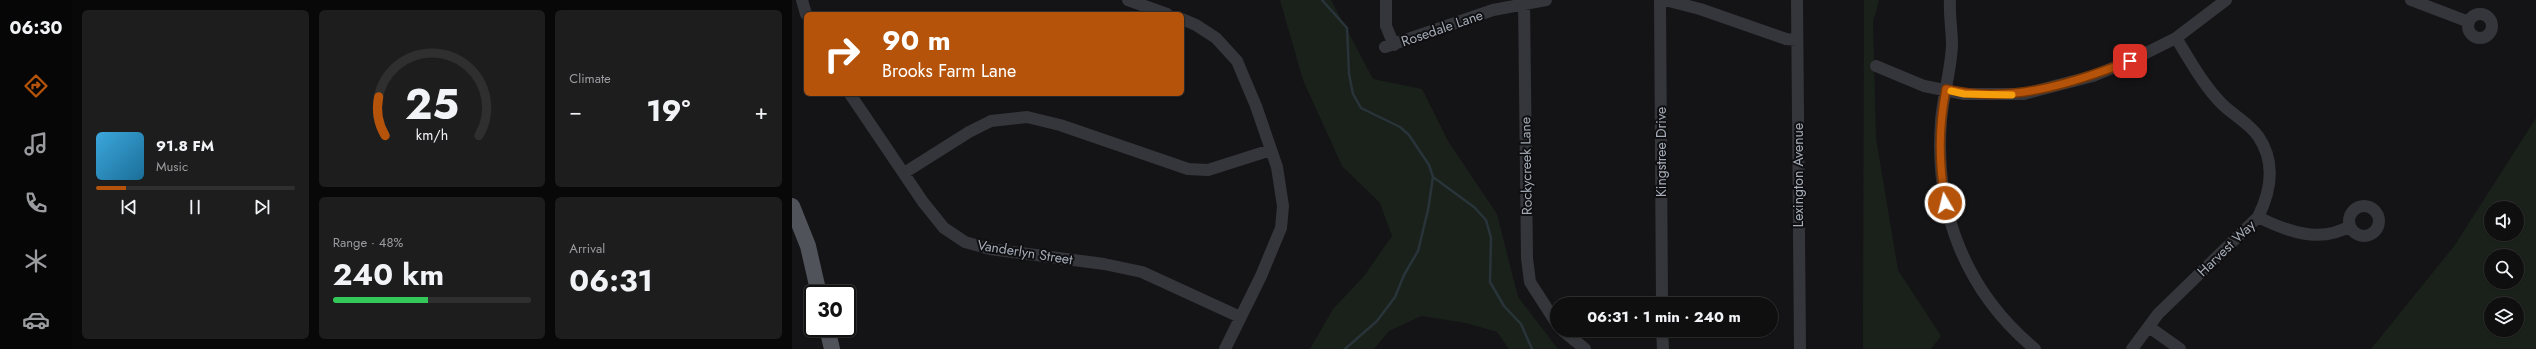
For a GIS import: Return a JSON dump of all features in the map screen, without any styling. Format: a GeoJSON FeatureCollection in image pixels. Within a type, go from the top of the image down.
{"type":"FeatureCollection","features":[{"type":"Feature","properties":{"kind":"main road"},"geometry":{"type":"LineString","coordinates":[[792,206],[808,246],[817,285]]}},
{"type":"Feature","properties":{"kind":"main road"},"geometry":{"type":"LineString","coordinates":[[829,337],[832,349]]}},
{"type":"Feature","properties":{"kind":"street"},"geometry":{"type":"LineString","coordinates":[[802,0],[805,12]]}},
{"type":"Feature","properties":{"kind":"street"},"geometry":{"type":"LineString","coordinates":[[1128,0],[1161,12]]}},
{"type":"Feature","properties":{"kind":"street","name":"Rosedale Lane"},"geometry":{"type":"LineString","coordinates":[[1386,0],[1386,26],[1390,46],[1493,10],[1524,2],[1546,0]]}},
{"type":"Feature","properties":{"kind":"street","name":"Kingstree Drive"},"geometry":{"type":"LineString","coordinates":[[1660,0],[1662,297]]}},
{"type":"Feature","properties":{"kind":"street"},"geometry":{"type":"LineString","coordinates":[[1666,0],[1700,9],[1786,39],[1797,40]]}},
{"type":"Feature","properties":{"kind":"street","name":"Lexington Avenue"},"geometry":{"type":"LineString","coordinates":[[1797,0],[1800,349]]}},
{"type":"Feature","properties":{"kind":"street"},"geometry":{"type":"LineString","coordinates":[[1950,0],[1952,46],[1941,119],[1939,160],[1945,203],[1956,241],[1974,277],[1994,306],[2012,328],[2035,349]]}},
{"type":"Feature","properties":{"kind":"street"},"geometry":{"type":"LineString","coordinates":[[1876,66],[1924,86],[1946,89],[1964,94],[2024,94],[2093,76],[2130,61],[2176,38],[2226,0]]}},
{"type":"Feature","properties":{"kind":"street"},"geometry":{"type":"LineString","coordinates":[[2411,0],[2469,22]]}},
{"type":"Feature","properties":{"kind":"street","name":"Rockycreek Lane"},"geometry":{"type":"LineString","coordinates":[[1524,2],[1527,258],[1530,282],[1550,313]]}},
{"type":"Feature","properties":{"kind":"street"},"geometry":{"type":"LineString","coordinates":[[1184,21],[1196,24],[1216,38],[1237,61],[1277,167],[1283,206],[1281,228],[1225,349]]}},
{"type":"Feature","properties":{"kind":"street","name":"Harvest Way"},"geometry":{"type":"LineString","coordinates":[[2132,349],[2149,326],[2183,289],[2258,217],[2266,202],[2271,181],[2268,155],[2258,136],[2222,104],[2207,86],[2176,38]]}},
{"type":"Feature","properties":{"kind":"street","name":"Vanderlyn Street"},"geometry":{"type":"LineString","coordinates":[[851,96],[923,202],[944,228],[965,242],[990,250],[1070,259],[1142,272],[1240,317]]}},
{"type":"Feature","properties":{"kind":"street"},"geometry":{"type":"LineString","coordinates":[[904,173],[969,132],[991,121],[1027,117],[1060,125],[1188,169],[1208,170],[1271,150]]}},
{"type":"Feature","properties":{"kind":"street"},"geometry":{"type":"LineString","coordinates":[[2258,217],[2282,229],[2314,236],[2341,231],[2350,226]]}},
{"type":"Feature","properties":{"kind":"street"},"geometry":{"type":"LineString","coordinates":[[2149,326],[2180,349]]}},
{"type":"Feature","properties":{"kind":"street"},"geometry":{"type":"LineString","coordinates":[[1570,337],[1585,349]]}},
{"type":"Feature","properties":{"kind":"street"},"geometry":{"type":"LineString","coordinates":[[1662,337],[1662,349]]}},
{"type":"Feature","properties":{"kind":"shaded area"},"geometry":{"type":"Polygon","coordinates":[[[1280,0],[1331,0],[1373,79],[1422,89],[1448,141],[1497,214],[1518,297],[1558,349],[1509,349],[1497,332],[1466,323],[1421,316],[1389,331],[1374,349],[1310,349],[1333,309],[1364,276],[1392,236],[1380,203],[1342,166],[1303,80],[1280,0]]]}},
{"type":"Feature","properties":{"kind":"shaded area"},"geometry":{"type":"Polygon","coordinates":[[[1864,0],[1879,0],[1873,22],[1876,138],[1898,270],[1941,336],[1931,349],[1863,349],[1864,0]]]}},
{"type":"Feature","properties":{"kind":"shaded area"},"geometry":{"type":"Polygon","coordinates":[[[2536,118],[2536,349],[2371,349],[2455,245],[2536,118]]]}},
{"type":"Feature","properties":{"kind":"waterway"},"geometry":{"type":"LineString","coordinates":[[1322,0],[1347,28],[1349,74],[1353,94],[1361,108],[1400,127],[1409,135],[1429,165],[1433,177],[1428,210],[1418,251],[1404,275],[1395,297],[1377,321],[1345,349]]}},
{"type":"Feature","properties":{"kind":"waterway"},"geometry":{"type":"LineString","coordinates":[[1433,177],[1474,207],[1486,220],[1491,238],[1490,282],[1504,306],[1521,324],[1532,349]]}},
{"type":"Feature","properties":{"kind":"slow traffic"},"geometry":{"type":"LineString","coordinates":[[1951,91],[1964,94],[2012,95]]}},
{"type":"Feature","properties":{"kind":"route"},"geometry":{"type":"LineString","coordinates":[[1945,203],[1939,160],[1941,119],[1946,89],[1964,94],[2024,94],[2093,76],[2130,61]]}}]}
